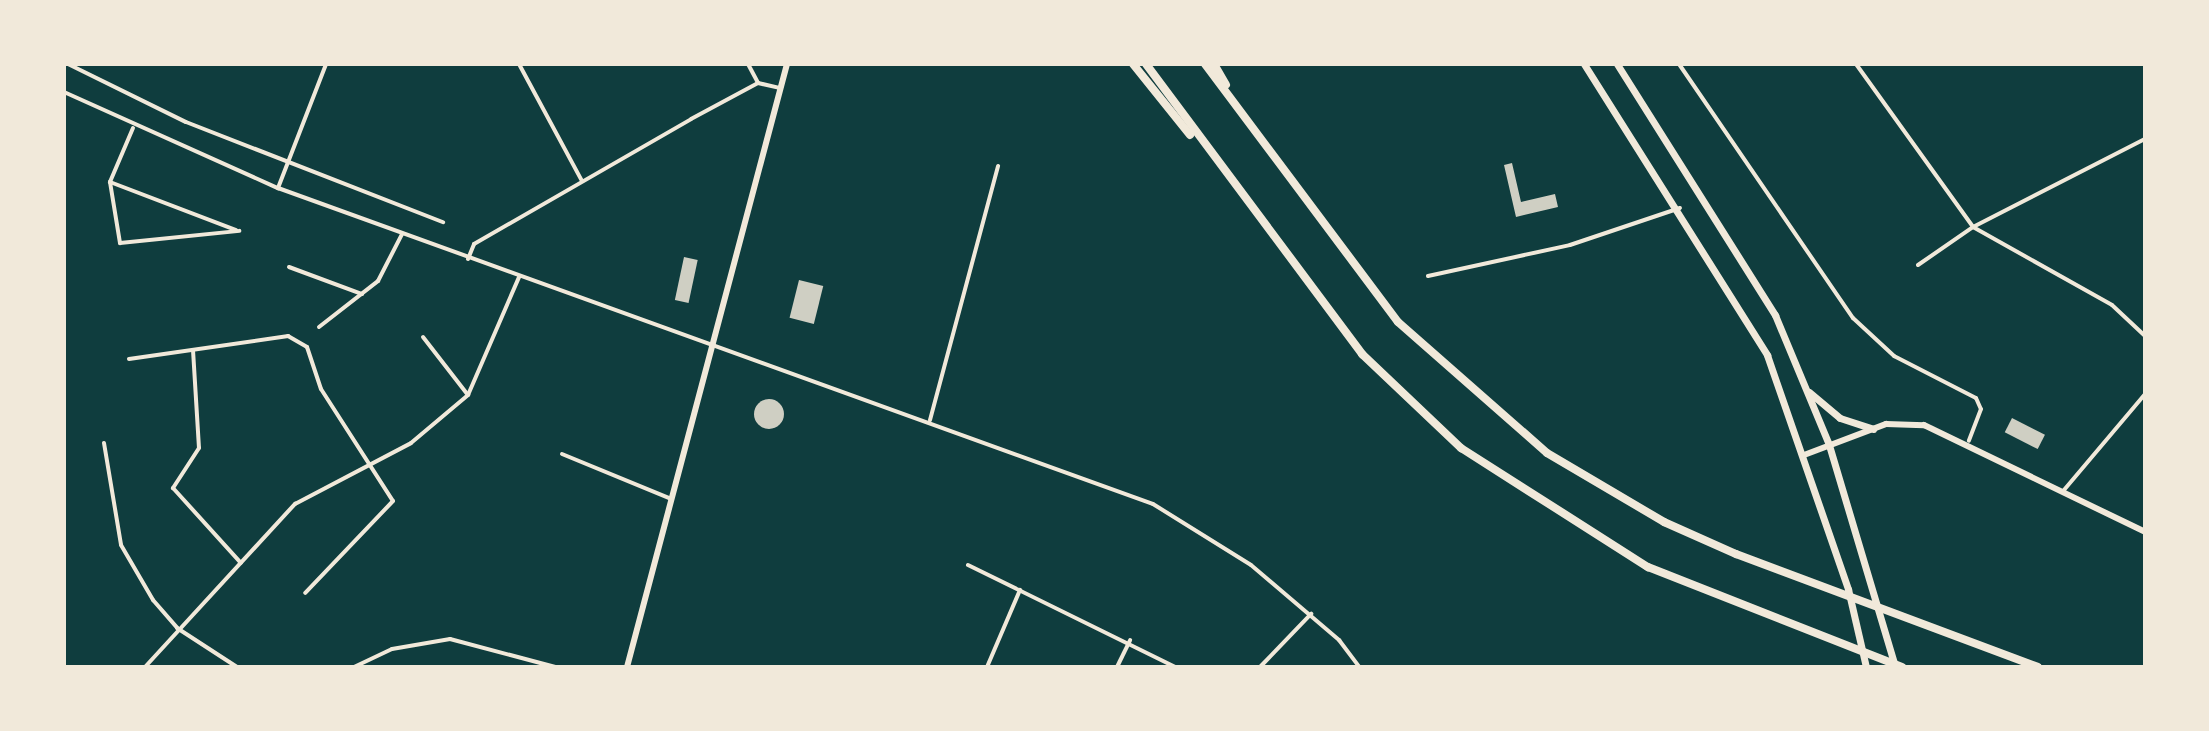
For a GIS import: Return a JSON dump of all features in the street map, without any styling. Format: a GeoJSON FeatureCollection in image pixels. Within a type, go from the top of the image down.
{"type":"FeatureCollection","features":[{"type":"Feature","properties":{"kind":"highway"},"geometry":{"type":"LineString","coordinates":[[1133,64],[1362,354],[1505,481],[1648,567],[1902,667]]}},
{"type":"Feature","properties":{"kind":"highway"},"geometry":{"type":"LineString","coordinates":[[1146,64],[1253,213]]}},
{"type":"Feature","properties":{"kind":"highway"},"geometry":{"type":"LineString","coordinates":[[1205,64],[1398,322],[1493,412],[1652,516],[1809,582],[2038,667]]}},
{"type":"Feature","properties":{"kind":"highway"},"geometry":{"type":"LineString","coordinates":[[1214,64],[1248,124]]}},
{"type":"Feature","properties":{"kind":"main road"},"geometry":{"type":"LineString","coordinates":[[627,667],[787,64]]}},
{"type":"Feature","properties":{"kind":"main road"},"geometry":{"type":"LineString","coordinates":[[1584,64],[1680,208],[1767,355],[1804,455],[1866,667]]}},
{"type":"Feature","properties":{"kind":"main road"},"geometry":{"type":"LineString","coordinates":[[1617,64],[1753,274],[1809,392],[1829,445],[1895,667]]}},
{"type":"Feature","properties":{"kind":"main road"},"geometry":{"type":"LineString","coordinates":[[1809,392],[1840,418],[1873,429]]}},
{"type":"Feature","properties":{"kind":"main road"},"geometry":{"type":"LineString","coordinates":[[1804,455],[1873,429],[1904,422],[1969,441],[2145,532]]}},
{"type":"Feature","properties":{"kind":"street"},"geometry":{"type":"LineString","coordinates":[[68,64],[103,88],[288,164],[443,222]]}},
{"type":"Feature","properties":{"kind":"street"},"geometry":{"type":"LineString","coordinates":[[278,188],[326,64]]}},
{"type":"Feature","properties":{"kind":"street"},"geometry":{"type":"LineString","coordinates":[[519,64],[582,181]]}},
{"type":"Feature","properties":{"kind":"street"},"geometry":{"type":"LineString","coordinates":[[748,64],[758,83]]}},
{"type":"Feature","properties":{"kind":"street"},"geometry":{"type":"LineString","coordinates":[[1679,64],[1853,318],[1894,356],[1976,398],[1981,409],[1969,441]]}},
{"type":"Feature","properties":{"kind":"street"},"geometry":{"type":"LineString","coordinates":[[1856,64],[1973,227],[2112,305],[2145,336]]}},
{"type":"Feature","properties":{"kind":"street"},"geometry":{"type":"LineString","coordinates":[[468,259],[474,244],[758,83],[780,88]]}},
{"type":"Feature","properties":{"kind":"street"},"geometry":{"type":"LineString","coordinates":[[64,92],[133,128],[278,188],[519,277],[712,340],[1153,504],[1213,537],[1311,614],[1359,667]]}},
{"type":"Feature","properties":{"kind":"street"},"geometry":{"type":"LineString","coordinates":[[110,182],[239,231],[120,243],[110,182],[133,128]]}},
{"type":"Feature","properties":{"kind":"street"},"geometry":{"type":"LineString","coordinates":[[1918,265],[1973,227],[2145,139]]}},
{"type":"Feature","properties":{"kind":"street"},"geometry":{"type":"LineString","coordinates":[[930,420],[998,166]]}},
{"type":"Feature","properties":{"kind":"street"},"geometry":{"type":"LineString","coordinates":[[1428,276],[1570,245],[1680,208]]}},
{"type":"Feature","properties":{"kind":"street"},"geometry":{"type":"LineString","coordinates":[[319,327],[362,294],[388,269],[402,234]]}},
{"type":"Feature","properties":{"kind":"street"},"geometry":{"type":"LineString","coordinates":[[289,267],[362,294]]}},
{"type":"Feature","properties":{"kind":"street"},"geometry":{"type":"LineString","coordinates":[[145,667],[177,628],[295,504],[441,423],[468,395],[519,277]]}},
{"type":"Feature","properties":{"kind":"street"},"geometry":{"type":"LineString","coordinates":[[129,359],[288,336],[299,340],[393,501],[305,593]]}},
{"type":"Feature","properties":{"kind":"street"},"geometry":{"type":"LineString","coordinates":[[423,337],[468,395]]}},
{"type":"Feature","properties":{"kind":"street"},"geometry":{"type":"LineString","coordinates":[[193,350],[199,448],[173,488],[241,563]]}},
{"type":"Feature","properties":{"kind":"street"},"geometry":{"type":"LineString","coordinates":[[2064,490],[2145,394]]}},
{"type":"Feature","properties":{"kind":"street"},"geometry":{"type":"LineString","coordinates":[[104,443],[121,545],[177,628],[237,667]]}},
{"type":"Feature","properties":{"kind":"street"},"geometry":{"type":"LineString","coordinates":[[562,454],[673,500]]}},
{"type":"Feature","properties":{"kind":"street"},"geometry":{"type":"LineString","coordinates":[[968,565],[1130,640],[1175,667]]}},
{"type":"Feature","properties":{"kind":"street"},"geometry":{"type":"LineString","coordinates":[[987,667],[1020,590]]}},
{"type":"Feature","properties":{"kind":"street"},"geometry":{"type":"LineString","coordinates":[[1260,667],[1311,614]]}},
{"type":"Feature","properties":{"kind":"street"},"geometry":{"type":"LineString","coordinates":[[354,667],[392,649],[450,639],[555,667]]}},
{"type":"Feature","properties":{"kind":"street"},"geometry":{"type":"LineString","coordinates":[[1117,667],[1130,640]]}},
{"type":"Feature","properties":{"kind":"building"},"geometry":{"type":"Polygon","coordinates":[[[1512,163],[1521,202],[1555,194],[1558,207],[1516,217],[1504,165],[1512,163]]]}},
{"type":"Feature","properties":{"kind":"building"},"geometry":{"type":"Polygon","coordinates":[[[684,257],[698,260],[689,303],[675,300],[684,257]]]}},
{"type":"Feature","properties":{"kind":"building"},"geometry":{"type":"Polygon","coordinates":[[[799,280],[823,286],[814,324],[790,318],[799,280]]]}},
{"type":"Feature","properties":{"kind":"building"},"geometry":{"type":"Polygon","coordinates":[[[769,399],[780,403],[784,414],[780,425],[769,429],[758,425],[754,414],[758,403],[769,399]]]}},
{"type":"Feature","properties":{"kind":"building"},"geometry":{"type":"Polygon","coordinates":[[[2012,418],[2045,435],[2038,449],[2005,432],[2012,418]]]}}]}
